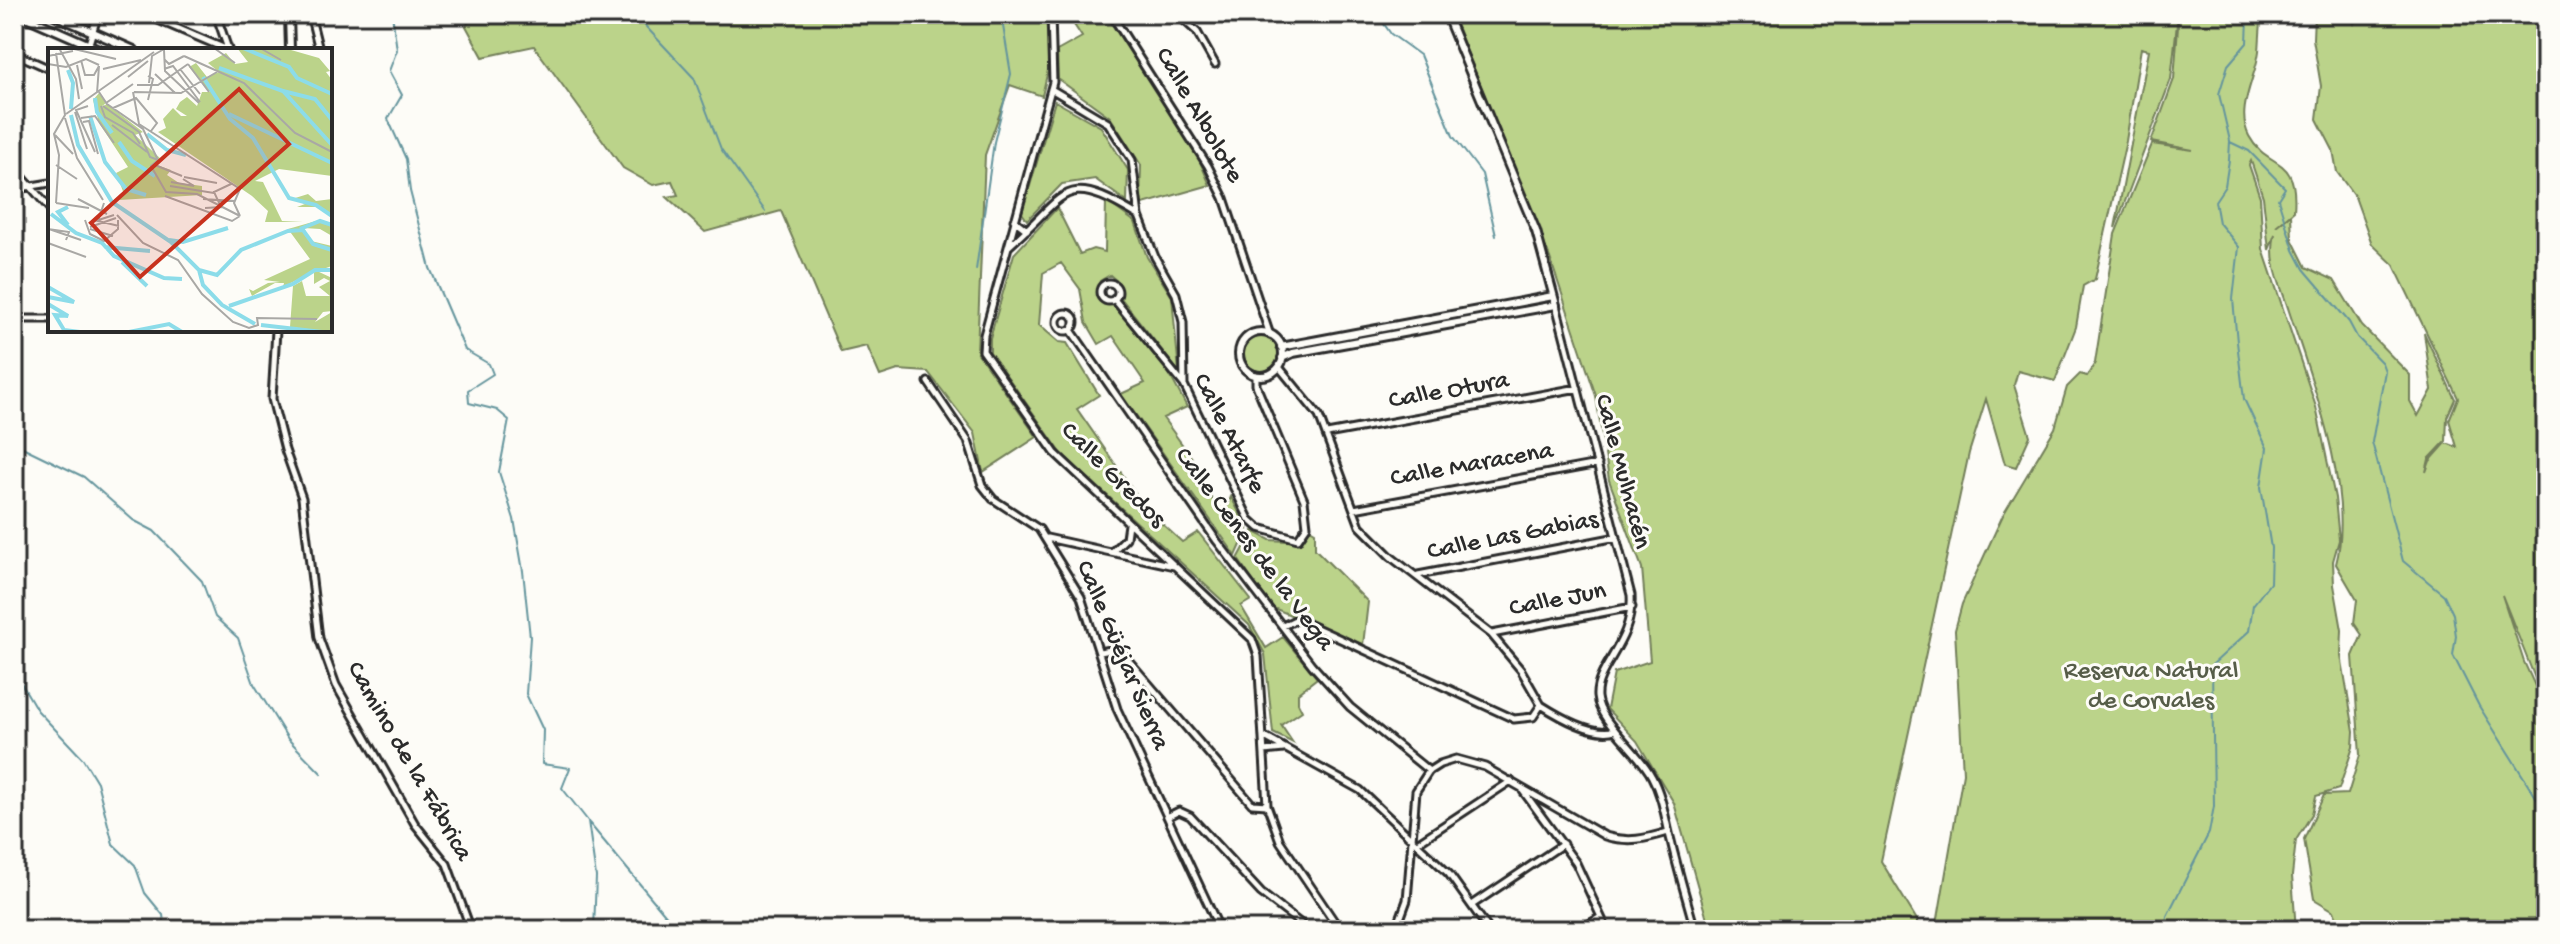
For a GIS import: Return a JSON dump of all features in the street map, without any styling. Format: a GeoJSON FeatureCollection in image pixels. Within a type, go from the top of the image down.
{"type":"FeatureCollection","features":[{"type":"Feature","properties":{"kind":"street"},"geometry":{"type":"LineString","coordinates":[[19,14],[87,47],[98,14]]}},
{"type":"Feature","properties":{"kind":"street"},"geometry":{"type":"LineString","coordinates":[[52,14],[129,48]]}},
{"type":"Feature","properties":{"kind":"street"},"geometry":{"type":"LineString","coordinates":[[144,14],[223,48]]}},
{"type":"Feature","properties":{"kind":"street"},"geometry":{"type":"LineString","coordinates":[[216,14],[227,48]]}},
{"type":"Feature","properties":{"kind":"street"},"geometry":{"type":"LineString","coordinates":[[289,14],[290,48]]}},
{"type":"Feature","properties":{"kind":"street"},"geometry":{"type":"LineString","coordinates":[[310,14],[318,48]]}},
{"type":"Feature","properties":{"kind":"street","name":"Calle Gredos"},"geometry":{"type":"LineString","coordinates":[[1051,14],[1051,89],[984,335],[986,358],[1055,453],[1252,639],[1258,656],[1267,805],[1280,841],[1340,930]]}},
{"type":"Feature","properties":{"kind":"street","name":"Calle Albolote"},"geometry":{"type":"LineString","coordinates":[[1111,14],[1208,166],[1224,198],[1270,335]]}},
{"type":"Feature","properties":{"kind":"street"},"geometry":{"type":"LineString","coordinates":[[1177,14],[1197,32],[1215,64]]}},
{"type":"Feature","properties":{"kind":"street","name":"Calle Mulhacén"},"geometry":{"type":"LineString","coordinates":[[1446,14],[1536,231],[1617,537],[1632,607],[1625,639],[1600,680],[1597,696],[1604,718],[1633,747],[1654,781],[1695,930]]}},
{"type":"Feature","properties":{"kind":"street"},"geometry":{"type":"LineString","coordinates":[[14,53],[48,68]]}},
{"type":"Feature","properties":{"kind":"street"},"geometry":{"type":"LineString","coordinates":[[1051,89],[1108,123],[1132,160],[1139,216],[1155,257],[1176,294],[1183,322],[1184,385]]}},
{"type":"Feature","properties":{"kind":"street"},"geometry":{"type":"LineString","coordinates":[[14,167],[48,207]]}},
{"type":"Feature","properties":{"kind":"street"},"geometry":{"type":"LineString","coordinates":[[14,189],[48,183]]}},
{"type":"Feature","properties":{"kind":"street"},"geometry":{"type":"LineString","coordinates":[[1009,247],[1062,197],[1080,189],[1100,193],[1139,216]]}},
{"type":"Feature","properties":{"kind":"street"},"geometry":{"type":"LineString","coordinates":[[1014,220],[1027,230]]}},
{"type":"Feature","properties":{"kind":"street"},"geometry":{"type":"LineString","coordinates":[[1281,347],[1553,296]]}},
{"type":"Feature","properties":{"kind":"street","name":"Calle Atarfe"},"geometry":{"type":"LineString","coordinates":[[1114,299],[1184,385],[1249,519],[1273,533],[1298,539],[1307,526],[1304,500],[1256,385],[1256,375]]}},
{"type":"Feature","properties":{"kind":"street"},"geometry":{"type":"LineString","coordinates":[[1282,358],[1556,305]]}},
{"type":"Feature","properties":{"kind":"street"},"geometry":{"type":"LineString","coordinates":[[1480,310],[1482,318]]}},
{"type":"Feature","properties":{"kind":"street"},"geometry":{"type":"LineString","coordinates":[[14,319],[48,319]]}},
{"type":"Feature","properties":{"kind":"street"},"geometry":{"type":"LineString","coordinates":[[1420,321],[1422,330]]}},
{"type":"Feature","properties":{"kind":"street","name":"Calle Cenes de la Vega"},"geometry":{"type":"LineString","coordinates":[[1071,330],[1217,541],[1283,626],[1350,707],[1429,771]]}},
{"type":"Feature","properties":{"kind":"street","name":"Camino de la Fábrica"},"geometry":{"type":"LineString","coordinates":[[276,332],[272,399],[302,498],[319,638],[343,697],[415,824],[447,864],[471,930]]}},
{"type":"Feature","properties":{"kind":"street"},"geometry":{"type":"LineString","coordinates":[[1363,332],[1364,340]]}},
{"type":"Feature","properties":{"kind":"street"},"geometry":{"type":"LineString","coordinates":[[1270,335],[1281,347],[1279,367],[1269,375],[1256,375],[1240,361],[1240,347],[1249,336],[1270,335]]}},
{"type":"Feature","properties":{"kind":"street"},"geometry":{"type":"LineString","coordinates":[[1279,367],[1310,401],[1327,434],[1360,526],[1391,557],[1491,634],[1521,670],[1541,705],[1557,716],[1605,733],[1615,730]]}},
{"type":"Feature","properties":{"kind":"street","name":"Calle Güéjar Sierra"},"geometry":{"type":"LineString","coordinates":[[928,382],[968,441],[982,485],[993,499],[1039,529],[1047,538],[1081,597],[1117,709],[1220,930]]}},
{"type":"Feature","properties":{"kind":"street","name":"Calle Otura"},"geometry":{"type":"LineString","coordinates":[[1327,434],[1578,388]]}},
{"type":"Feature","properties":{"kind":"street","name":"Calle Maracena"},"geometry":{"type":"LineString","coordinates":[[1354,509],[1598,464]]}},
{"type":"Feature","properties":{"kind":"street"},"geometry":{"type":"LineString","coordinates":[[1111,552],[1126,538],[1127,522]]}},
{"type":"Feature","properties":{"kind":"street","name":"Calle Las Gabias"},"geometry":{"type":"LineString","coordinates":[[1417,575],[1617,537]]}},
{"type":"Feature","properties":{"kind":"street"},"geometry":{"type":"LineString","coordinates":[[1047,538],[1175,566]]}},
{"type":"Feature","properties":{"kind":"street","name":"Calle Jun"},"geometry":{"type":"LineString","coordinates":[[1491,634],[1632,607]]}},
{"type":"Feature","properties":{"kind":"street"},"geometry":{"type":"LineString","coordinates":[[1283,626],[1297,619],[1514,719],[1533,717],[1541,705]]}},
{"type":"Feature","properties":{"kind":"street"},"geometry":{"type":"LineString","coordinates":[[1100,652],[1116,649],[1123,654],[1252,804],[1267,805]]}},
{"type":"Feature","properties":{"kind":"street"},"geometry":{"type":"LineString","coordinates":[[1263,736],[1360,790],[1449,874],[1489,930]]}},
{"type":"Feature","properties":{"kind":"street"},"geometry":{"type":"LineString","coordinates":[[1264,751],[1285,748]]}},
{"type":"Feature","properties":{"kind":"street"},"geometry":{"type":"LineString","coordinates":[[1396,930],[1407,900],[1416,791],[1429,771],[1456,759],[1471,761],[1511,781],[1605,836],[1619,840],[1642,840],[1668,832]]}},
{"type":"Feature","properties":{"kind":"street"},"geometry":{"type":"LineString","coordinates":[[1417,843],[1511,781]]}},
{"type":"Feature","properties":{"kind":"street"},"geometry":{"type":"LineString","coordinates":[[1520,787],[1563,844],[1607,930]]}},
{"type":"Feature","properties":{"kind":"street"},"geometry":{"type":"LineString","coordinates":[[1169,816],[1179,811],[1190,816],[1261,893],[1309,930]]}},
{"type":"Feature","properties":{"kind":"street"},"geometry":{"type":"LineString","coordinates":[[1472,905],[1563,844]]}},
{"type":"Feature","properties":{"kind":"street"},"geometry":{"type":"LineString","coordinates":[[1579,930],[1601,917]]}},
{"type":"Feature","properties":{"kind":"green space"},"geometry":{"type":"Polygon","coordinates":[[[474,14],[1049,14],[1048,70],[1042,96],[1010,85],[985,155],[977,352],[1037,437],[983,472],[975,433],[928,372],[898,370],[880,376],[867,346],[841,352],[781,211],[705,232],[667,197],[678,195],[672,181],[653,185],[623,168],[534,46],[483,57],[466,26],[474,14]]]}},
{"type":"Feature","properties":{"kind":"green space"},"geometry":{"type":"Polygon","coordinates":[[[1067,14],[1105,14],[1195,150],[1210,185],[1140,205],[1141,165],[1110,117],[1058,79],[1057,51],[1082,37],[1067,14]]]}},
{"type":"Feature","properties":{"kind":"green space"},"geometry":{"type":"Polygon","coordinates":[[[1452,14],[2178,14],[2171,79],[2115,228],[2149,50],[2141,48],[2126,141],[2095,279],[2083,286],[2076,327],[2055,381],[2018,371],[2014,385],[2030,436],[2016,467],[2005,464],[1986,399],[1969,453],[1881,861],[1917,920],[1917,930],[1710,930],[1674,803],[1637,741],[1607,709],[1614,673],[1650,661],[1642,568],[1609,480],[1596,396],[1550,258],[1452,14]]]}},
{"type":"Feature","properties":{"kind":"green space","name":"Reserva Natural de Corvales"},"geometry":{"type":"Polygon","coordinates":[[[2179,14],[2262,14],[2259,51],[2244,115],[2245,126],[2256,147],[2280,164],[2292,180],[2294,211],[2276,226],[2291,214],[2292,239],[2306,267],[2334,280],[2362,326],[2410,375],[2410,401],[2418,416],[2432,390],[2424,333],[2455,399],[2447,417],[2446,441],[2429,459],[2426,472],[2430,461],[2446,443],[2457,447],[2449,420],[2458,398],[2394,265],[2372,244],[2355,197],[2337,172],[2333,150],[2317,119],[2321,86],[2313,39],[2314,14],[2346,14],[2354,24],[2360,14],[2546,14],[2546,706],[2502,595],[2524,662],[2546,710],[2546,930],[2341,930],[2334,911],[2314,899],[2304,839],[2324,795],[2348,794],[2360,755],[2353,656],[2362,635],[2354,623],[2357,600],[2336,564],[2340,535],[2340,504],[2336,471],[2309,370],[2276,273],[2273,254],[2275,234],[2269,250],[2263,197],[2251,161],[2249,165],[2260,197],[2263,249],[2316,407],[2335,498],[2339,540],[2333,561],[2334,585],[2342,630],[2341,655],[2354,731],[2353,747],[2339,789],[2316,796],[2312,814],[2296,840],[2292,876],[2296,930],[1936,930],[1963,773],[1955,630],[1962,604],[2003,515],[2055,428],[2067,387],[2080,374],[2087,376],[2095,363],[2115,234],[2152,144],[2193,150],[2151,142],[2174,79],[2179,14]]]}},
{"type":"Feature","properties":{"kind":"green space"},"geometry":{"type":"Polygon","coordinates":[[[1055,101],[1101,127],[1128,170],[1127,202],[1095,179],[1062,184],[1027,220],[1022,213],[1055,101]]]}},
{"type":"Feature","properties":{"kind":"green space"},"geometry":{"type":"Polygon","coordinates":[[[1106,201],[1135,222],[1147,257],[1172,297],[1179,372],[1121,298],[1119,283],[1110,275],[1100,281],[1096,294],[1103,303],[1115,306],[1165,366],[1187,407],[1163,418],[1192,458],[1212,499],[1224,512],[1231,497],[1248,529],[1236,556],[1121,394],[1145,383],[1113,336],[1099,344],[1086,322],[1080,289],[1061,263],[1043,273],[1039,325],[1059,342],[1067,343],[1099,395],[1077,409],[1147,510],[1182,542],[1198,532],[1251,600],[1241,606],[1266,648],[1283,637],[1317,678],[1298,693],[1302,711],[1281,725],[1293,743],[1273,733],[1265,654],[1249,625],[1062,454],[990,352],[990,338],[1014,254],[1057,208],[1080,254],[1093,249],[1105,252],[1106,201]]]}},
{"type":"Feature","properties":{"kind":"green space"},"geometry":{"type":"Polygon","coordinates":[[[1261,337],[1273,342],[1278,354],[1273,366],[1261,371],[1249,366],[1244,354],[1249,342],[1261,337]]]}},
{"type":"Feature","properties":{"kind":"green space"},"geometry":{"type":"Polygon","coordinates":[[[1310,529],[1315,532],[1315,549],[1368,602],[1363,645],[1271,607],[1238,559],[1253,531],[1270,540],[1302,542],[1310,529]]]}},
{"type":"Feature","properties":{"kind":"waterway"},"geometry":{"type":"LineString","coordinates":[[392,14],[397,50],[389,71],[402,95],[388,119],[406,159],[410,191],[430,268],[465,350],[489,364],[493,374],[468,390],[469,403],[497,410],[509,420],[499,472],[514,519],[523,571],[530,637],[526,694],[543,730],[542,764],[570,768],[562,788],[588,821],[596,877],[594,930]]}},
{"type":"Feature","properties":{"kind":"waterway"},"geometry":{"type":"LineString","coordinates":[[634,14],[694,78],[721,149],[765,211]]}},
{"type":"Feature","properties":{"kind":"waterway"},"geometry":{"type":"LineString","coordinates":[[976,270],[994,142],[1011,74],[1001,14]]}},
{"type":"Feature","properties":{"kind":"waterway"},"geometry":{"type":"LineString","coordinates":[[1377,14],[1391,34],[1420,55],[1453,136],[1482,174],[1496,236]]}},
{"type":"Feature","properties":{"kind":"waterway"},"geometry":{"type":"LineString","coordinates":[[2165,930],[2167,916],[2209,833],[2214,806],[2212,665],[2249,631],[2253,605],[2270,583],[2271,548],[2261,487],[2267,448],[2244,399],[2233,299],[2239,247],[2219,223],[2215,201],[2225,186],[2230,141],[2219,94],[2228,65],[2247,43],[2248,17],[2244,14]]}},
{"type":"Feature","properties":{"kind":"waterway"},"geometry":{"type":"LineString","coordinates":[[2230,142],[2249,151],[2285,188],[2278,199],[2294,250],[2304,269],[2349,322],[2357,337],[2382,363],[2385,371],[2372,442],[2403,561],[2444,595],[2453,614],[2456,636],[2453,655],[2479,706],[2546,813]]}},
{"type":"Feature","properties":{"kind":"waterway"},"geometry":{"type":"LineString","coordinates":[[14,443],[84,477],[133,520],[154,531],[202,581],[215,617],[238,638],[254,684],[288,739],[322,774]]}},
{"type":"Feature","properties":{"kind":"waterway"},"geometry":{"type":"LineString","coordinates":[[14,671],[37,710],[83,759],[97,782],[113,844],[135,865],[145,893],[163,915],[165,930]]}},
{"type":"Feature","properties":{"kind":"waterway"},"geometry":{"type":"LineString","coordinates":[[589,823],[678,930]]}}]}
